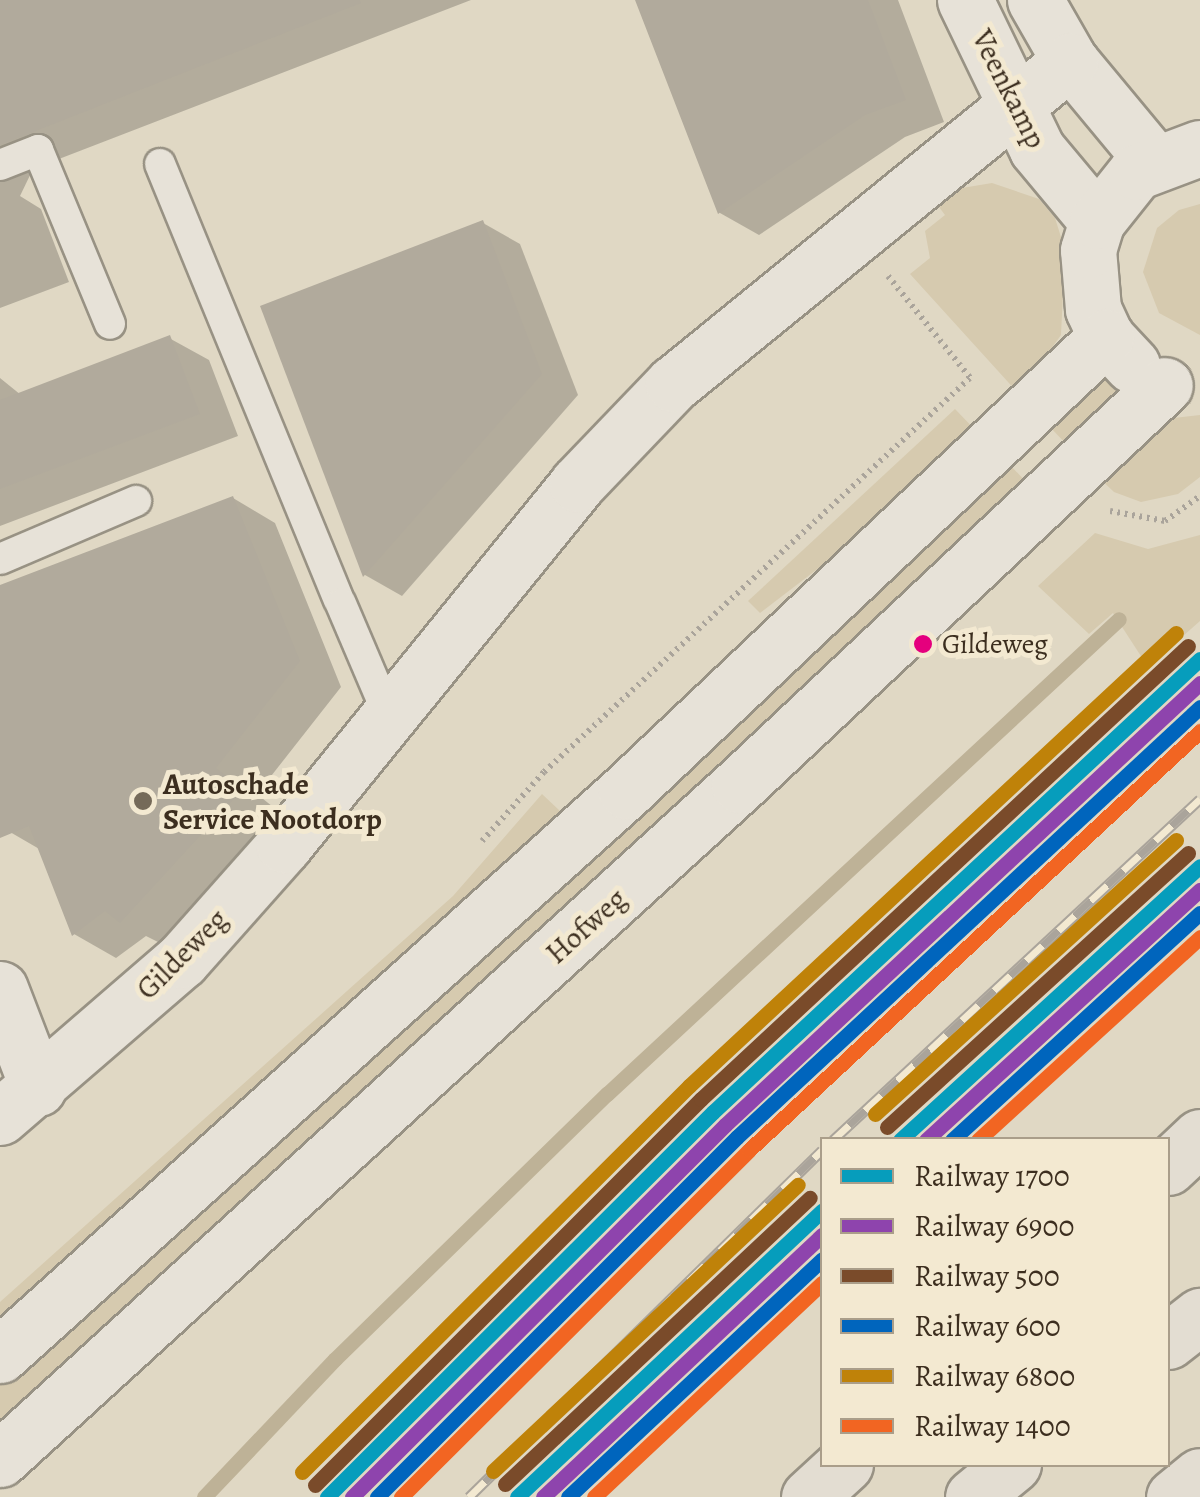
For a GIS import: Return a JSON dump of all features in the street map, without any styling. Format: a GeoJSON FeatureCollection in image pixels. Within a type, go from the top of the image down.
{"type":"FeatureCollection","features":[{"type":"Feature","properties":{"kind":"highway"},"geometry":{"type":"LineString","coordinates":[[1170,1165],[1200,1137]]}},
{"type":"Feature","properties":{"kind":"highway"},"geometry":{"type":"LineString","coordinates":[[1170,1340],[1200,1316]]}},
{"type":"Feature","properties":{"kind":"highway"},"geometry":{"type":"LineString","coordinates":[[809,1497],[841,1467]]}},
{"type":"Feature","properties":{"kind":"highway"},"geometry":{"type":"LineString","coordinates":[[973,1497],[1009,1467]]}},
{"type":"Feature","properties":{"kind":"highway"},"geometry":{"type":"LineString","coordinates":[[1174,1497],[1200,1476]]}},
{"type":"Feature","properties":{"kind":"main road","name":"Veenkamp"},"geometry":{"type":"LineString","coordinates":[[965,0],[1013,108],[1037,149],[1097,221]]}},
{"type":"Feature","properties":{"kind":"main road","name":"Veenkamp"},"geometry":{"type":"LineString","coordinates":[[1036,0],[1070,61],[1176,155]]}},
{"type":"Feature","properties":{"kind":"main road","name":"Gildeweg"},"geometry":{"type":"LineString","coordinates":[[19,1102],[182,960],[284,845],[387,712],[577,484],[673,384],[1070,61]]}},
{"type":"Feature","properties":{"kind":"main road"},"geometry":{"type":"LineString","coordinates":[[1176,155],[1120,186],[1097,221],[1087,280],[1106,337],[1122,357],[1182,389]]}},
{"type":"Feature","properties":{"kind":"main road"},"geometry":{"type":"LineString","coordinates":[[0,1355],[640,778],[1106,337]]}},
{"type":"Feature","properties":{"kind":"main road","name":"Hofweg"},"geometry":{"type":"LineString","coordinates":[[0,1458],[753,772],[1182,389]]}},
{"type":"Feature","properties":{"kind":"main road"},"geometry":{"type":"LineString","coordinates":[[0,988],[19,1102]]}},
{"type":"Feature","properties":{"kind":"lane"},"geometry":{"type":"LineString","coordinates":[[0,165],[38,150],[110,324]]}},
{"type":"Feature","properties":{"kind":"lane"},"geometry":{"type":"LineString","coordinates":[[160,164],[387,712]]}},
{"type":"Feature","properties":{"kind":"lane"},"geometry":{"type":"LineString","coordinates":[[0,559],[136,501]]}},
{"type":"Feature","properties":{"kind":"path"},"geometry":{"type":"LineString","coordinates":[[468,857],[544,772],[970,378]]}},
{"type":"Feature","properties":{"kind":"shaded area"},"geometry":{"type":"Polygon","coordinates":[[[992,183],[1039,199],[1055,218],[1065,250],[1061,335],[1019,394],[910,274],[930,258],[925,231],[945,215],[936,203],[962,188],[992,183]]]}},
{"type":"Feature","properties":{"kind":"shaded area"},"geometry":{"type":"Polygon","coordinates":[[[1200,204],[1200,335],[1159,313],[1143,272],[1157,228],[1179,210],[1200,204]]]}},
{"type":"Feature","properties":{"kind":"shaded area"},"geometry":{"type":"Polygon","coordinates":[[[1101,373],[1128,396],[1071,449],[1048,425],[1101,373]]]}},
{"type":"Feature","properties":{"kind":"shaded area"},"geometry":{"type":"Polygon","coordinates":[[[955,409],[980,435],[923,488],[760,613],[748,601],[955,409]]]}},
{"type":"Feature","properties":{"kind":"shaded area"},"geometry":{"type":"Polygon","coordinates":[[[1200,415],[1200,477],[1178,494],[1141,502],[1114,492],[1097,476],[1165,419],[1200,415]]]}},
{"type":"Feature","properties":{"kind":"shaded area"},"geometry":{"type":"Polygon","coordinates":[[[1008,463],[1031,487],[0,1431],[0,1378],[1008,463]]]}},
{"type":"Feature","properties":{"kind":"shaded area"},"geometry":{"type":"Polygon","coordinates":[[[1095,533],[1148,549],[1200,535],[1200,621],[1148,667],[1113,613],[1089,634],[1038,586],[1095,533]]]}},
{"type":"Feature","properties":{"kind":"shaded area"},"geometry":{"type":"Polygon","coordinates":[[[542,794],[560,811],[547,832],[0,1329],[0,1302],[453,896],[542,794]]]}},
{"type":"Feature","properties":{"kind":"building"},"geometry":{"type":"Polygon","coordinates":[[[0,0],[360,0],[361,3],[0,145],[0,0]]]}},
{"type":"Feature","properties":{"kind":"building"},"geometry":{"type":"Polygon","coordinates":[[[635,0],[868,0],[906,100],[865,115],[718,214],[635,0]]]}},
{"type":"Feature","properties":{"kind":"building"},"geometry":{"type":"Polygon","coordinates":[[[483,220],[542,374],[363,577],[260,306],[483,220]]]}},
{"type":"Feature","properties":{"kind":"building"},"geometry":{"type":"Polygon","coordinates":[[[170,335],[200,414],[0,489],[0,400],[170,335]]]}},
{"type":"Feature","properties":{"kind":"building"},"geometry":{"type":"Polygon","coordinates":[[[233,496],[300,661],[216,768],[243,789],[120,923],[105,911],[72,936],[29,826],[0,838],[0,585],[233,496]]]}},
{"type":"Feature","properties":{"kind":"waterway"},"geometry":{"type":"LineString","coordinates":[[204,1497],[335,1359],[607,1094],[1119,619]]}},
{"type":"Feature","properties":{"kind":"railway"},"geometry":{"type":"LineString","coordinates":[[836,1137],[1200,799]]}},
{"type":"Feature","properties":{"kind":"railway"},"geometry":{"type":"LineString","coordinates":[[469,1497],[820,1152]]}},
{"type":"Feature","properties":{"kind":"rail line","name":"6800"},"geometry":{"type":"LineString","coordinates":[[302,1472],[689,1086],[1176,633]]}},
{"type":"Feature","properties":{"kind":"rail line","name":"500"},"geometry":{"type":"LineString","coordinates":[[315,1485],[701,1099],[1188,646]]}},
{"type":"Feature","properties":{"kind":"rail line","name":"1700"},"geometry":{"type":"LineString","coordinates":[[327,1497],[713,1112],[1200,659]]}},
{"type":"Feature","properties":{"kind":"rail line","name":"6900"},"geometry":{"type":"LineString","coordinates":[[352,1497],[725,1125],[1200,683]]}},
{"type":"Feature","properties":{"kind":"rail line","name":"600"},"geometry":{"type":"LineString","coordinates":[[377,1497],[737,1137],[1200,707]]}},
{"type":"Feature","properties":{"kind":"rail line","name":"1400"},"geometry":{"type":"LineString","coordinates":[[401,1497],[749,1150],[1200,731]]}},
{"type":"Feature","properties":{"kind":"rail line","name":"6800"},"geometry":{"type":"LineString","coordinates":[[875,1114],[1176,840]]}},
{"type":"Feature","properties":{"kind":"rail line","name":"500"},"geometry":{"type":"LineString","coordinates":[[887,1127],[1188,853]]}},
{"type":"Feature","properties":{"kind":"rail line","name":"1700"},"geometry":{"type":"LineString","coordinates":[[903,1137],[1200,866]]}},
{"type":"Feature","properties":{"kind":"rail line","name":"6900"},"geometry":{"type":"LineString","coordinates":[[929,1137],[1200,890]]}},
{"type":"Feature","properties":{"kind":"rail line","name":"600"},"geometry":{"type":"LineString","coordinates":[[955,1137],[1200,913]]}},
{"type":"Feature","properties":{"kind":"rail line","name":"1400"},"geometry":{"type":"LineString","coordinates":[[981,1137],[1200,937]]}},
{"type":"Feature","properties":{"kind":"rail line","name":"6800"},"geometry":{"type":"LineString","coordinates":[[493,1471],[798,1185]]}},
{"type":"Feature","properties":{"kind":"rail line","name":"500"},"geometry":{"type":"LineString","coordinates":[[505,1484],[810,1198]]}},
{"type":"Feature","properties":{"kind":"rail line","name":"1700"},"geometry":{"type":"LineString","coordinates":[[517,1497],[820,1213]]}},
{"type":"Feature","properties":{"kind":"rail line","name":"6900"},"geometry":{"type":"LineString","coordinates":[[543,1497],[820,1237]]}},
{"type":"Feature","properties":{"kind":"rail line","name":"600"},"geometry":{"type":"LineString","coordinates":[[568,1497],[820,1261]]}},
{"type":"Feature","properties":{"kind":"rail line","name":"1400"},"geometry":{"type":"LineString","coordinates":[[594,1497],[820,1285]]}},
{"type":"Feature","properties":{"kind":"place","name":"Gildeweg"},"geometry":{"type":"Point","coordinates":[923,644]}},
{"type":"Feature","properties":{"kind":"place","name":"Autoschade Service Nootdorp"},"geometry":{"type":"Point","coordinates":[143,801]}}]}
